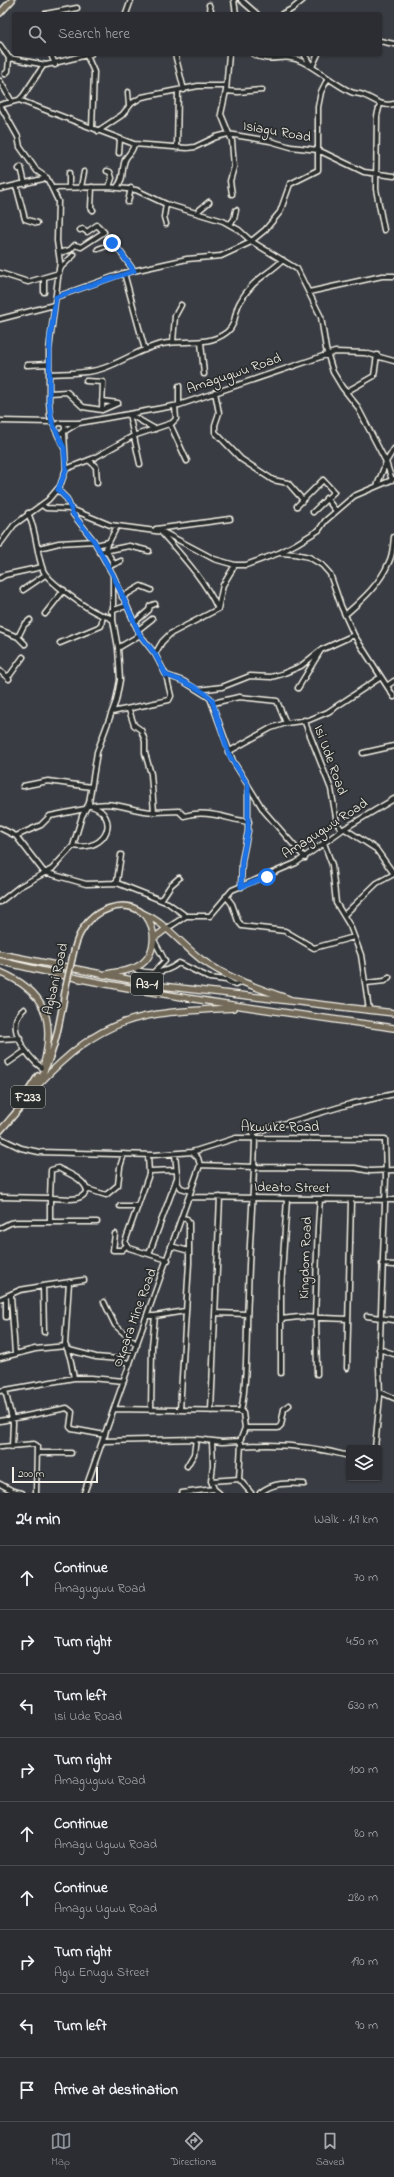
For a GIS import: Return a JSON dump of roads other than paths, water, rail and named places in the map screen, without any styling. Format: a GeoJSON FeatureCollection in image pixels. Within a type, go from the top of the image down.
{"type":"FeatureCollection","features":[{"type":"Feature","properties":{"kind":"highway"},"geometry":{"type":"LineString","coordinates":[[144,914],[166,929],[204,961],[241,982],[295,1001]]}},
{"type":"Feature","properties":{"kind":"highway"},"geometry":{"type":"LineString","coordinates":[[102,976],[139,966],[149,955],[154,939],[150,922],[144,914]]}},
{"type":"Feature","properties":{"kind":"highway"},"geometry":{"type":"LineString","coordinates":[[154,939],[166,929]]}},
{"type":"Feature","properties":{"kind":"highway","name":"A3-1"},"geometry":{"type":"LineString","coordinates":[[0,954],[102,976],[189,990],[264,1000],[295,1001],[394,1013]]}},
{"type":"Feature","properties":{"kind":"highway","name":"A3-1"},"geometry":{"type":"LineString","coordinates":[[0,961],[109,986],[240,1007],[394,1028]]}},
{"type":"Feature","properties":{"kind":"highway"},"geometry":{"type":"LineString","coordinates":[[0,972],[15,978],[30,989],[43,1007],[49,1036],[43,1066]]}},
{"type":"Feature","properties":{"kind":"highway"},"geometry":{"type":"LineString","coordinates":[[36,1087],[79,1045],[117,1024],[148,1015],[169,1012],[240,1007]]}},
{"type":"Feature","properties":{"kind":"main road"},"geometry":{"type":"LineString","coordinates":[[0,13],[12,0]]}},
{"type":"Feature","properties":{"kind":"main road","name":"Agbani Road"},"geometry":{"type":"LineString","coordinates":[[0,1131],[36,1087],[49,1059],[72,959],[80,933],[95,915],[106,909],[120,906],[132,907],[144,914]]}},
{"type":"Feature","properties":{"kind":"main road","name":"F233"},"geometry":{"type":"LineString","coordinates":[[0,1128],[32,1087],[43,1066],[49,1059]]}},
{"type":"Feature","properties":{"kind":"street"},"geometry":{"type":"LineString","coordinates":[[234,0],[236,12]]}},
{"type":"Feature","properties":{"kind":"street"},"geometry":{"type":"LineString","coordinates":[[241,0],[255,12]]}},
{"type":"Feature","properties":{"kind":"street"},"geometry":{"type":"LineString","coordinates":[[286,12],[303,0]]}},
{"type":"Feature","properties":{"kind":"street"},"geometry":{"type":"LineString","coordinates":[[127,12],[130,1]]}},
{"type":"Feature","properties":{"kind":"street"},"geometry":{"type":"LineString","coordinates":[[209,5],[211,12]]}},
{"type":"Feature","properties":{"kind":"street"},"geometry":{"type":"LineString","coordinates":[[56,12],[77,8]]}},
{"type":"Feature","properties":{"kind":"street"},"geometry":{"type":"LineString","coordinates":[[382,41],[394,44]]}},
{"type":"Feature","properties":{"kind":"street"},"geometry":{"type":"LineString","coordinates":[[0,45],[9,58],[8,71],[5,74]]}},
{"type":"Feature","properties":{"kind":"street"},"geometry":{"type":"LineString","coordinates":[[52,56],[55,65]]}},
{"type":"Feature","properties":{"kind":"street"},"geometry":{"type":"LineString","coordinates":[[9,58],[43,66],[55,65],[87,56],[94,72],[92,128]]}},
{"type":"Feature","properties":{"kind":"street"},"geometry":{"type":"LineString","coordinates":[[176,56],[184,90]]}},
{"type":"Feature","properties":{"kind":"street"},"geometry":{"type":"LineString","coordinates":[[229,56],[226,88],[221,114],[232,141],[234,160],[234,167],[230,181],[232,194]]}},
{"type":"Feature","properties":{"kind":"street"},"geometry":{"type":"LineString","coordinates":[[257,56],[265,60],[292,57],[312,67],[350,92],[362,94],[380,104],[394,104]]}},
{"type":"Feature","properties":{"kind":"street"},"geometry":{"type":"LineString","coordinates":[[305,56],[312,67]]}},
{"type":"Feature","properties":{"kind":"street"},"geometry":{"type":"LineString","coordinates":[[312,67],[317,56]]}},
{"type":"Feature","properties":{"kind":"street"},"geometry":{"type":"LineString","coordinates":[[43,66],[28,91],[19,100],[0,105],[30,162],[37,171],[47,178],[58,201],[57,231],[59,271],[50,338],[49,364],[51,420]]}},
{"type":"Feature","properties":{"kind":"street"},"geometry":{"type":"LineString","coordinates":[[56,297],[124,273],[187,259],[221,256],[251,242],[265,230],[280,212],[290,184],[318,170],[318,103],[328,78]]}},
{"type":"Feature","properties":{"kind":"street"},"geometry":{"type":"LineString","coordinates":[[0,81],[12,102]]}},
{"type":"Feature","properties":{"kind":"street"},"geometry":{"type":"LineString","coordinates":[[98,131],[122,115],[129,106],[142,97],[178,92],[201,86],[226,88],[238,92],[262,90]]}},
{"type":"Feature","properties":{"kind":"street"},"geometry":{"type":"LineString","coordinates":[[128,92],[129,106]]}},
{"type":"Feature","properties":{"kind":"street"},"geometry":{"type":"LineString","coordinates":[[177,148],[178,92]]}},
{"type":"Feature","properties":{"kind":"street","name":"Isiagu Road"},"geometry":{"type":"LineString","coordinates":[[19,100],[134,144],[177,148],[195,147],[216,137],[228,134],[270,141],[291,148],[318,150],[364,172],[394,176]]}},
{"type":"Feature","properties":{"kind":"street"},"geometry":{"type":"LineString","coordinates":[[380,104],[377,116],[376,189],[384,230]]}},
{"type":"Feature","properties":{"kind":"street"},"geometry":{"type":"LineString","coordinates":[[1,119],[6,118]]}},
{"type":"Feature","properties":{"kind":"street"},"geometry":{"type":"LineString","coordinates":[[119,153],[120,139]]}},
{"type":"Feature","properties":{"kind":"street"},"geometry":{"type":"LineString","coordinates":[[117,187],[122,180],[125,160],[133,152],[134,144]]}},
{"type":"Feature","properties":{"kind":"street"},"geometry":{"type":"LineString","coordinates":[[19,169],[20,167],[25,184]]}},
{"type":"Feature","properties":{"kind":"street"},"geometry":{"type":"LineString","coordinates":[[107,170],[112,174],[109,187]]}},
{"type":"Feature","properties":{"kind":"street"},"geometry":{"type":"LineString","coordinates":[[81,187],[84,172]]}},
{"type":"Feature","properties":{"kind":"street"},"geometry":{"type":"LineString","coordinates":[[69,173],[69,188]]}},
{"type":"Feature","properties":{"kind":"street"},"geometry":{"type":"LineString","coordinates":[[0,189],[47,178]]}},
{"type":"Feature","properties":{"kind":"street"},"geometry":{"type":"LineString","coordinates":[[16,186],[25,219],[37,223]]}},
{"type":"Feature","properties":{"kind":"street"},"geometry":{"type":"LineString","coordinates":[[92,187],[91,208],[93,210]]}},
{"type":"Feature","properties":{"kind":"street"},"geometry":{"type":"LineString","coordinates":[[42,505],[46,508],[71,509],[117,526],[159,531],[207,556],[235,565],[252,564],[279,553],[319,530],[336,510],[354,496],[393,480],[386,462],[357,406],[333,372],[327,353],[321,317],[299,271],[251,242],[239,230],[230,224],[197,212],[166,204],[131,188],[53,188]]}},
{"type":"Feature","properties":{"kind":"street"},"geometry":{"type":"LineString","coordinates":[[128,202],[131,188]]}},
{"type":"Feature","properties":{"kind":"street"},"geometry":{"type":"LineString","coordinates":[[197,212],[209,202]]}},
{"type":"Feature","properties":{"kind":"street"},"geometry":{"type":"LineString","coordinates":[[166,204],[164,211],[166,224]]}},
{"type":"Feature","properties":{"kind":"street"},"geometry":{"type":"LineString","coordinates":[[230,224],[234,218],[236,210]]}},
{"type":"Feature","properties":{"kind":"street"},"geometry":{"type":"LineString","coordinates":[[59,252],[70,250],[75,246],[82,247],[104,232],[97,225],[87,232],[83,229],[80,230]]}},
{"type":"Feature","properties":{"kind":"street"},"geometry":{"type":"LineString","coordinates":[[98,249],[114,243],[134,271]]}},
{"type":"Feature","properties":{"kind":"street"},"geometry":{"type":"LineString","coordinates":[[0,273],[28,282],[44,278],[59,271],[74,255]]}},
{"type":"Feature","properties":{"kind":"street"},"geometry":{"type":"LineString","coordinates":[[49,374],[100,370],[145,350],[173,342],[201,342],[217,338],[228,331],[234,321],[236,308],[251,286],[283,260]]}},
{"type":"Feature","properties":{"kind":"street"},"geometry":{"type":"LineString","coordinates":[[124,273],[145,350]]}},
{"type":"Feature","properties":{"kind":"street"},"geometry":{"type":"LineString","coordinates":[[309,292],[382,276],[394,276]]}},
{"type":"Feature","properties":{"kind":"street"},"geometry":{"type":"LineString","coordinates":[[44,278],[44,292]]}},
{"type":"Feature","properties":{"kind":"street"},"geometry":{"type":"LineString","coordinates":[[0,319],[54,305]]}},
{"type":"Feature","properties":{"kind":"street"},"geometry":{"type":"LineString","coordinates":[[173,342],[175,316],[181,305]]}},
{"type":"Feature","properties":{"kind":"street"},"geometry":{"type":"LineString","coordinates":[[201,342],[204,374]]}},
{"type":"Feature","properties":{"kind":"street","name":"Amagugwu Road"},"geometry":{"type":"LineString","coordinates":[[79,423],[177,405],[327,353],[347,352],[377,355],[394,361]]}},
{"type":"Feature","properties":{"kind":"street"},"geometry":{"type":"LineString","coordinates":[[346,392],[374,376],[377,355]]}},
{"type":"Feature","properties":{"kind":"street"},"geometry":{"type":"LineString","coordinates":[[27,365],[49,364]]}},
{"type":"Feature","properties":{"kind":"street"},"geometry":{"type":"LineString","coordinates":[[86,381],[103,382],[102,410]]}},
{"type":"Feature","properties":{"kind":"street"},"geometry":{"type":"LineString","coordinates":[[66,470],[89,460],[133,436],[170,424],[176,419],[179,386]]}},
{"type":"Feature","properties":{"kind":"street"},"geometry":{"type":"LineString","coordinates":[[49,393],[67,392],[83,407],[102,410],[118,403],[102,401]]}},
{"type":"Feature","properties":{"kind":"street"},"geometry":{"type":"LineString","coordinates":[[215,392],[219,413],[215,425],[215,432],[241,458],[273,480],[288,483],[302,500]]}},
{"type":"Feature","properties":{"kind":"street"},"geometry":{"type":"LineString","coordinates":[[129,414],[155,429]]}},
{"type":"Feature","properties":{"kind":"street"},"geometry":{"type":"LineString","coordinates":[[129,414],[140,464]]}},
{"type":"Feature","properties":{"kind":"street"},"geometry":{"type":"LineString","coordinates":[[0,421],[51,420],[58,425],[64,426],[66,470],[58,490],[42,505],[28,513],[14,525],[0,544]]}},
{"type":"Feature","properties":{"kind":"street"},"geometry":{"type":"LineString","coordinates":[[58,425],[79,423]]}},
{"type":"Feature","properties":{"kind":"street"},"geometry":{"type":"LineString","coordinates":[[57,433],[79,423]]}},
{"type":"Feature","properties":{"kind":"street"},"geometry":{"type":"LineString","coordinates":[[170,424],[187,461]]}},
{"type":"Feature","properties":{"kind":"street"},"geometry":{"type":"LineString","coordinates":[[58,425],[57,433],[64,448]]}},
{"type":"Feature","properties":{"kind":"street"},"geometry":{"type":"LineString","coordinates":[[377,486],[386,462],[394,449]]}},
{"type":"Feature","properties":{"kind":"street"},"geometry":{"type":"LineString","coordinates":[[89,460],[96,467],[97,483]]}},
{"type":"Feature","properties":{"kind":"street"},"geometry":{"type":"LineString","coordinates":[[297,506],[323,480],[334,492],[313,512]]}},
{"type":"Feature","properties":{"kind":"street"},"geometry":{"type":"LineString","coordinates":[[58,490],[67,499],[71,509],[95,543],[113,575],[140,635],[155,654],[166,675],[170,699],[129,710],[112,712]]}},
{"type":"Feature","properties":{"kind":"street"},"geometry":{"type":"LineString","coordinates":[[326,498],[336,510]]}},
{"type":"Feature","properties":{"kind":"street"},"geometry":{"type":"LineString","coordinates":[[28,513],[39,548],[45,575],[89,609],[105,615],[112,620]]}},
{"type":"Feature","properties":{"kind":"street"},"geometry":{"type":"LineString","coordinates":[[154,530],[169,526],[230,519]]}},
{"type":"Feature","properties":{"kind":"street"},"geometry":{"type":"LineString","coordinates":[[114,564],[106,550],[107,543],[109,542],[117,526]]}},
{"type":"Feature","properties":{"kind":"street"},"geometry":{"type":"LineString","coordinates":[[159,531],[202,582],[218,609]]}},
{"type":"Feature","properties":{"kind":"street"},"geometry":{"type":"LineString","coordinates":[[345,615],[368,594],[380,580],[390,561],[394,537]]}},
{"type":"Feature","properties":{"kind":"street"},"geometry":{"type":"LineString","coordinates":[[39,548],[59,543],[107,543]]}},
{"type":"Feature","properties":{"kind":"street"},"geometry":{"type":"LineString","coordinates":[[99,552],[129,546],[149,551]]}},
{"type":"Feature","properties":{"kind":"street"},"geometry":{"type":"LineString","coordinates":[[279,553],[302,555],[326,568],[334,580],[345,615],[354,635],[394,697]]}},
{"type":"Feature","properties":{"kind":"street"},"geometry":{"type":"LineString","coordinates":[[108,567],[121,561]]}},
{"type":"Feature","properties":{"kind":"street"},"geometry":{"type":"LineString","coordinates":[[155,654],[162,642],[170,634],[218,609],[221,603],[224,586],[235,565]]}},
{"type":"Feature","properties":{"kind":"street"},"geometry":{"type":"LineString","coordinates":[[0,578],[5,575],[42,567]]}},
{"type":"Feature","properties":{"kind":"street"},"geometry":{"type":"LineString","coordinates":[[23,590],[45,575]]}},
{"type":"Feature","properties":{"kind":"street"},"geometry":{"type":"LineString","coordinates":[[0,902],[44,872],[52,869],[73,846],[88,807],[97,752],[112,712],[120,680],[118,648],[112,620],[113,575]]}},
{"type":"Feature","properties":{"kind":"street"},"geometry":{"type":"LineString","coordinates":[[122,597],[141,586],[151,590]]}},
{"type":"Feature","properties":{"kind":"street"},"geometry":{"type":"LineString","coordinates":[[45,614],[64,590]]}},
{"type":"Feature","properties":{"kind":"street"},"geometry":{"type":"LineString","coordinates":[[134,623],[144,615],[150,606],[155,604]]}},
{"type":"Feature","properties":{"kind":"street"},"geometry":{"type":"LineString","coordinates":[[60,643],[101,626],[105,615],[112,609],[126,606]]}},
{"type":"Feature","properties":{"kind":"street"},"geometry":{"type":"LineString","coordinates":[[138,630],[152,619]]}},
{"type":"Feature","properties":{"kind":"street"},"geometry":{"type":"LineString","coordinates":[[18,638],[24,625],[30,620]]}},
{"type":"Feature","properties":{"kind":"street"},"geometry":{"type":"LineString","coordinates":[[0,630],[18,638],[25,644]]}},
{"type":"Feature","properties":{"kind":"street"},"geometry":{"type":"LineString","coordinates":[[118,648],[140,635]]}},
{"type":"Feature","properties":{"kind":"street"},"geometry":{"type":"LineString","coordinates":[[198,690],[222,687],[250,676],[271,677],[282,674],[301,666],[321,650],[354,635]]}},
{"type":"Feature","properties":{"kind":"street"},"geometry":{"type":"LineString","coordinates":[[298,688],[321,650]]}},
{"type":"Feature","properties":{"kind":"street"},"geometry":{"type":"LineString","coordinates":[[0,671],[7,677],[23,657]]}},
{"type":"Feature","properties":{"kind":"street"},"geometry":{"type":"LineString","coordinates":[[166,675],[182,681],[209,696],[214,703],[228,752],[264,811],[305,858]]}},
{"type":"Feature","properties":{"kind":"street"},"geometry":{"type":"LineString","coordinates":[[228,752],[254,736],[286,723],[304,720],[328,712],[380,677]]}},
{"type":"Feature","properties":{"kind":"street"},"geometry":{"type":"LineString","coordinates":[[387,686],[394,681]]}},
{"type":"Feature","properties":{"kind":"street"},"geometry":{"type":"LineString","coordinates":[[214,703],[239,697],[277,701],[286,723]]}},
{"type":"Feature","properties":{"kind":"street"},"geometry":{"type":"LineString","coordinates":[[129,710],[134,725],[141,730],[145,741],[145,753],[151,774],[154,812]]}},
{"type":"Feature","properties":{"kind":"street","name":"Isi Ude Road"},"geometry":{"type":"LineString","coordinates":[[304,720],[331,789],[337,823],[344,830]]}},
{"type":"Feature","properties":{"kind":"street"},"geometry":{"type":"LineString","coordinates":[[363,753],[394,746]]}},
{"type":"Feature","properties":{"kind":"street"},"geometry":{"type":"LineString","coordinates":[[23,786],[48,782],[91,787]]}},
{"type":"Feature","properties":{"kind":"street"},"geometry":{"type":"LineString","coordinates":[[241,887],[242,861],[249,822],[248,785]]}},
{"type":"Feature","properties":{"kind":"street","name":"Amagugwu Road"},"geometry":{"type":"LineString","coordinates":[[186,916],[210,916],[232,890],[286,868],[305,858],[324,843],[394,799]]}},
{"type":"Feature","properties":{"kind":"street"},"geometry":{"type":"LineString","coordinates":[[16,836],[41,825],[50,816],[88,807],[114,803],[142,812],[179,811],[184,816],[196,812],[211,813],[231,819],[249,822]]}},
{"type":"Feature","properties":{"kind":"street"},"geometry":{"type":"LineString","coordinates":[[73,846],[92,846],[101,840],[106,833],[107,825],[103,814],[98,809],[88,807]]}},
{"type":"Feature","properties":{"kind":"street"},"geometry":{"type":"LineString","coordinates":[[0,828],[16,836],[44,872],[86,884],[114,883],[161,900],[178,909],[186,916],[166,929]]}},
{"type":"Feature","properties":{"kind":"street"},"geometry":{"type":"LineString","coordinates":[[344,830],[376,849],[394,874],[377,883],[344,915]]}},
{"type":"Feature","properties":{"kind":"street"},"geometry":{"type":"LineString","coordinates":[[324,843],[332,865],[335,900],[354,937],[362,960],[369,1010]]}},
{"type":"Feature","properties":{"kind":"street"},"geometry":{"type":"LineString","coordinates":[[114,883],[118,881],[121,855]]}},
{"type":"Feature","properties":{"kind":"street"},"geometry":{"type":"LineString","coordinates":[[161,900],[171,885],[179,878]]}},
{"type":"Feature","properties":{"kind":"street"},"geometry":{"type":"LineString","coordinates":[[226,896],[232,904],[238,922],[245,928],[285,931],[314,948],[354,937]]}},
{"type":"Feature","properties":{"kind":"street"},"geometry":{"type":"LineString","coordinates":[[153,973],[165,961],[154,939]]}},
{"type":"Feature","properties":{"kind":"street"},"geometry":{"type":"LineString","coordinates":[[136,970],[153,973],[164,972],[179,963],[210,978],[226,980],[235,985],[241,982]]}},
{"type":"Feature","properties":{"kind":"street"},"geometry":{"type":"LineString","coordinates":[[366,983],[385,981],[389,977]]}},
{"type":"Feature","properties":{"kind":"street"},"geometry":{"type":"LineString","coordinates":[[24,1009],[18,1014],[15,1022],[20,1038],[25,1051],[34,1062],[43,1066]]}},
{"type":"Feature","properties":{"kind":"street"},"geometry":{"type":"LineString","coordinates":[[0,1039],[20,1038]]}},
{"type":"Feature","properties":{"kind":"street"},"geometry":{"type":"LineString","coordinates":[[8,1063],[25,1051]]}},
{"type":"Feature","properties":{"kind":"street"},"geometry":{"type":"LineString","coordinates":[[251,1493],[239,1479],[241,1444],[245,1428],[244,1417],[241,1412],[247,1337],[253,1199],[255,1138],[251,1135],[256,1131],[350,1104],[394,1094]]}},
{"type":"Feature","properties":{"kind":"street","name":"Akwuke Road"},"geometry":{"type":"LineString","coordinates":[[0,1138],[20,1148],[39,1152],[68,1155],[175,1154],[192,1152],[236,1138],[385,1139],[379,1349],[380,1392],[375,1445]]}},
{"type":"Feature","properties":{"kind":"street"},"geometry":{"type":"LineString","coordinates":[[192,1152],[198,1158],[200,1165],[254,1168],[358,1168],[370,1171],[385,1169],[394,1170]]}},
{"type":"Feature","properties":{"kind":"street"},"geometry":{"type":"LineString","coordinates":[[50,1222],[51,1170],[55,1168],[72,1174],[87,1189],[106,1194],[118,1185],[120,1167],[124,1154]]}},
{"type":"Feature","properties":{"kind":"street"},"geometry":{"type":"LineString","coordinates":[[175,1154],[177,1178],[180,1187],[191,1191]]}},
{"type":"Feature","properties":{"kind":"street"},"geometry":{"type":"LineString","coordinates":[[115,1234],[113,1250],[122,1250],[127,1245],[126,1242],[148,1171],[148,1155]]}},
{"type":"Feature","properties":{"kind":"street","name":"Okpara Mine Road"},"geometry":{"type":"LineString","coordinates":[[84,1493],[168,1260],[171,1246],[200,1165]]}},
{"type":"Feature","properties":{"kind":"street"},"geometry":{"type":"LineString","coordinates":[[148,1171],[176,1170]]}},
{"type":"Feature","properties":{"kind":"street"},"geometry":{"type":"LineString","coordinates":[[149,1254],[177,1178]]}},
{"type":"Feature","properties":{"kind":"street"},"geometry":{"type":"LineString","coordinates":[[0,1197],[78,1199],[84,1195],[87,1189]]}},
{"type":"Feature","properties":{"kind":"street"},"geometry":{"type":"LineString","coordinates":[[211,1411],[217,1313],[220,1197]]}},
{"type":"Feature","properties":{"kind":"street","name":"Ideato Street"},"geometry":{"type":"LineString","coordinates":[[189,1198],[220,1197],[253,1199],[394,1200]]}},
{"type":"Feature","properties":{"kind":"street"},"geometry":{"type":"LineString","coordinates":[[281,1373],[281,1289],[287,1199]]}},
{"type":"Feature","properties":{"kind":"street","name":"Kingdom Road"},"geometry":{"type":"LineString","coordinates":[[317,1374],[315,1317],[318,1259],[317,1230],[320,1200]]}},
{"type":"Feature","properties":{"kind":"street"},"geometry":{"type":"LineString","coordinates":[[347,1368],[351,1200]]}},
{"type":"Feature","properties":{"kind":"street"},"geometry":{"type":"LineString","coordinates":[[120,1206],[138,1206]]}},
{"type":"Feature","properties":{"kind":"street"},"geometry":{"type":"LineString","coordinates":[[180,1410],[189,1251],[189,1223],[186,1219],[182,1218]]}},
{"type":"Feature","properties":{"kind":"street"},"geometry":{"type":"LineString","coordinates":[[0,1228],[10,1223],[97,1222]]}},
{"type":"Feature","properties":{"kind":"street"},"geometry":{"type":"LineString","coordinates":[[127,1245],[129,1248],[168,1260]]}},
{"type":"Feature","properties":{"kind":"street"},"geometry":{"type":"LineString","coordinates":[[171,1246],[189,1251]]}},
{"type":"Feature","properties":{"kind":"street"},"geometry":{"type":"LineString","coordinates":[[382,1264],[394,1264]]}},
{"type":"Feature","properties":{"kind":"street"},"geometry":{"type":"LineString","coordinates":[[0,1299],[11,1296],[20,1290],[84,1280]]}},
{"type":"Feature","properties":{"kind":"street"},"geometry":{"type":"LineString","coordinates":[[69,1282],[66,1311],[68,1348],[74,1378]]}},
{"type":"Feature","properties":{"kind":"street"},"geometry":{"type":"LineString","coordinates":[[43,1286],[44,1332]]}},
{"type":"Feature","properties":{"kind":"street"},"geometry":{"type":"LineString","coordinates":[[11,1296],[15,1354]]}},
{"type":"Feature","properties":{"kind":"street"},"geometry":{"type":"LineString","coordinates":[[6,1297],[6,1317]]}},
{"type":"Feature","properties":{"kind":"street"},"geometry":{"type":"LineString","coordinates":[[104,1302],[115,1325],[137,1345]]}},
{"type":"Feature","properties":{"kind":"street"},"geometry":{"type":"LineString","coordinates":[[148,1316],[185,1311]]}},
{"type":"Feature","properties":{"kind":"street"},"geometry":{"type":"LineString","coordinates":[[217,1313],[247,1314]]}},
{"type":"Feature","properties":{"kind":"street"},"geometry":{"type":"LineString","coordinates":[[150,1410],[152,1346],[155,1316]]}},
{"type":"Feature","properties":{"kind":"street"},"geometry":{"type":"LineString","coordinates":[[367,1316],[394,1320]]}},
{"type":"Feature","properties":{"kind":"street"},"geometry":{"type":"LineString","coordinates":[[281,1319],[315,1317],[348,1318]]}},
{"type":"Feature","properties":{"kind":"street"},"geometry":{"type":"LineString","coordinates":[[0,1358],[43,1348],[68,1348],[96,1357],[118,1359],[130,1364]]}},
{"type":"Feature","properties":{"kind":"street"},"geometry":{"type":"LineString","coordinates":[[379,1349],[394,1354]]}},
{"type":"Feature","properties":{"kind":"street"},"geometry":{"type":"LineString","coordinates":[[0,1391],[74,1378],[124,1381]]}},
{"type":"Feature","properties":{"kind":"street"},"geometry":{"type":"LineString","coordinates":[[5,1390],[12,1419],[12,1447]]}},
{"type":"Feature","properties":{"kind":"street"},"geometry":{"type":"LineString","coordinates":[[380,1392],[394,1398]]}},
{"type":"Feature","properties":{"kind":"street"},"geometry":{"type":"LineString","coordinates":[[245,1428],[278,1428],[281,1425],[284,1409],[289,1405]]}},
{"type":"Feature","properties":{"kind":"street"},"geometry":{"type":"LineString","coordinates":[[0,1421],[67,1408],[72,1412],[70,1427],[72,1429],[105,1435]]}},
{"type":"Feature","properties":{"kind":"street"},"geometry":{"type":"LineString","coordinates":[[114,1409],[241,1412]]}},
{"type":"Feature","properties":{"kind":"street"},"geometry":{"type":"LineString","coordinates":[[103,1441],[196,1439],[241,1444],[310,1447],[346,1455]]}},
{"type":"Feature","properties":{"kind":"street"},"geometry":{"type":"LineString","coordinates":[[187,1466],[194,1454],[196,1439]]}},
{"type":"Feature","properties":{"kind":"street"},"geometry":{"type":"LineString","coordinates":[[212,1441],[213,1464],[211,1481],[214,1489],[219,1493]]}},
{"type":"Feature","properties":{"kind":"street"},"geometry":{"type":"LineString","coordinates":[[0,1447],[34,1444],[37,1446],[36,1493]]}},
{"type":"Feature","properties":{"kind":"street"},"geometry":{"type":"LineString","coordinates":[[38,1453],[71,1453]]}},
{"type":"Feature","properties":{"kind":"street"},"geometry":{"type":"LineString","coordinates":[[211,1481],[239,1479]]}},
{"type":"Feature","properties":{"kind":"street"},"geometry":{"type":"LineString","coordinates":[[260,1493],[271,1486],[281,1483],[304,1484]]}},
{"type":"Feature","properties":{"kind":"street"},"geometry":{"type":"LineString","coordinates":[[0,1484],[13,1491],[22,1493]]}},
{"type":"Feature","properties":{"kind":"street"},"geometry":{"type":"LineString","coordinates":[[182,1493],[214,1489]]}}]}
